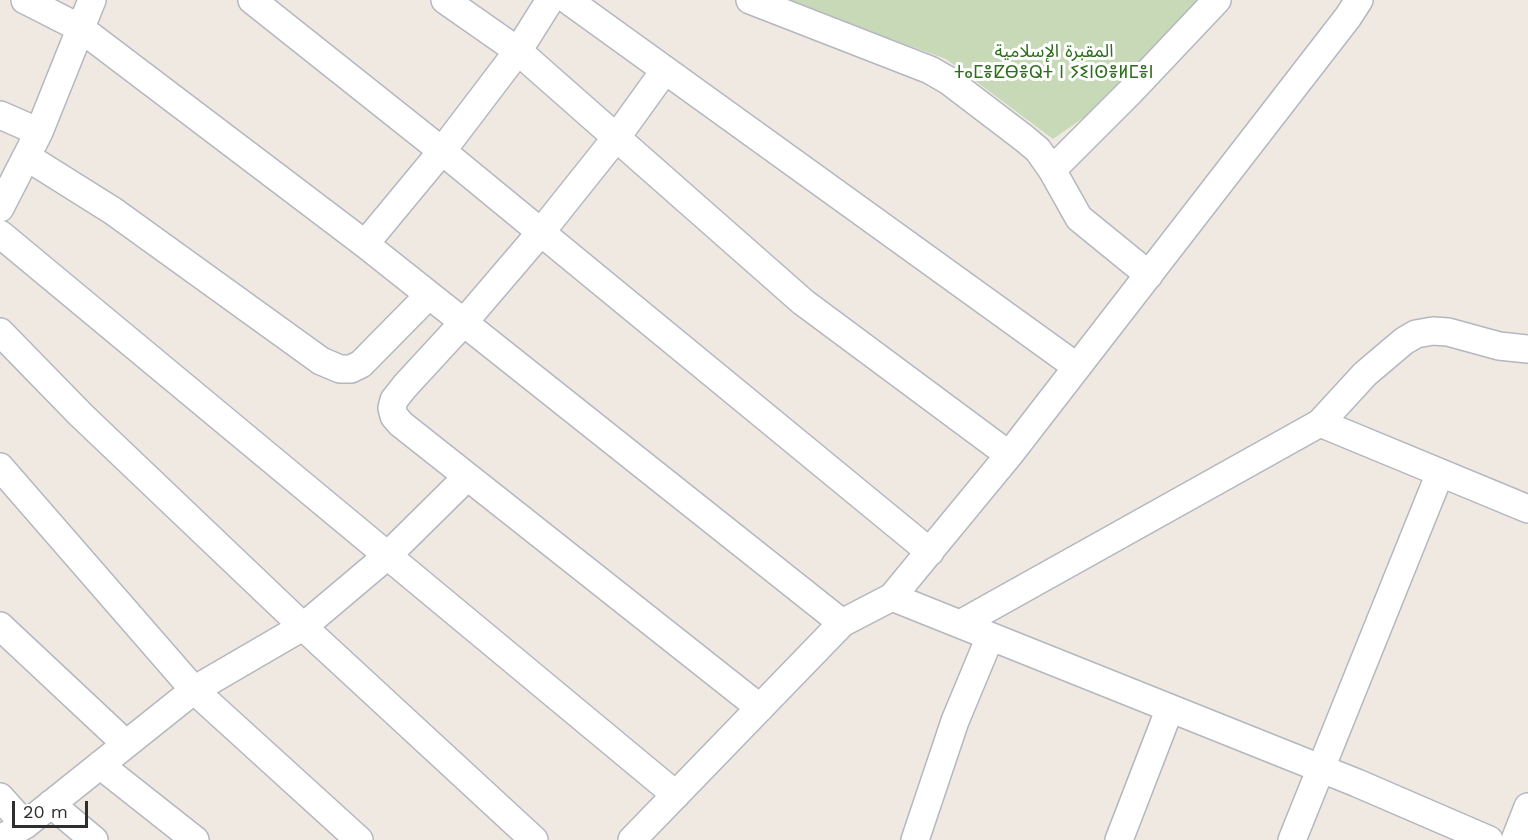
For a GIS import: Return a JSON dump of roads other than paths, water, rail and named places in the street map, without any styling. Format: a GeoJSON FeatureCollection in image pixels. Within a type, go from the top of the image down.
{"type":"FeatureCollection","features":[{"type":"Feature","properties":{"kind":"street"},"geometry":{"type":"LineString","coordinates":[[25,0],[80,28],[365,244],[842,623]]}},
{"type":"Feature","properties":{"kind":"street"},"geometry":{"type":"LineString","coordinates":[[0,208],[39,132],[92,0]]}},
{"type":"Feature","properties":{"kind":"street"},"geometry":{"type":"LineString","coordinates":[[252,0],[442,151],[930,552]]}},
{"type":"Feature","properties":{"kind":"street"},"geometry":{"type":"LineString","coordinates":[[446,0],[518,51],[803,302],[1009,455]]}},
{"type":"Feature","properties":{"kind":"street"},"geometry":{"type":"LineString","coordinates":[[365,244],[442,151],[518,51],[550,0]]}},
{"type":"Feature","properties":{"kind":"street"},"geometry":{"type":"LineString","coordinates":[[568,0],[1077,367]]}},
{"type":"Feature","properties":{"kind":"street"},"geometry":{"type":"LineString","coordinates":[[750,0],[930,70],[949,81],[1038,150],[1052,170],[1078,218],[1149,275]]}},
{"type":"Feature","properties":{"kind":"street"},"geometry":{"type":"LineString","coordinates":[[1052,170],[1217,0]]}},
{"type":"Feature","properties":{"kind":"street"},"geometry":{"type":"LineString","coordinates":[[632,840],[842,623],[892,597],[1009,455],[1348,18],[1359,0]]}},
{"type":"Feature","properties":{"kind":"street"},"geometry":{"type":"LineString","coordinates":[[664,70],[616,138],[541,232],[464,322],[405,386],[392,408],[393,416],[466,478],[760,708]]}},
{"type":"Feature","properties":{"kind":"street"},"geometry":{"type":"LineString","coordinates":[[0,115],[39,132]]}},
{"type":"Feature","properties":{"kind":"street"},"geometry":{"type":"LineString","coordinates":[[27,157],[113,211],[321,361],[340,369],[351,369],[361,363],[429,295]]}},
{"type":"Feature","properties":{"kind":"street"},"geometry":{"type":"LineString","coordinates":[[0,234],[676,795]]}},
{"type":"Feature","properties":{"kind":"street"},"geometry":{"type":"LineString","coordinates":[[960,624],[1320,423],[1365,374],[1404,341],[1416,334],[1433,331],[1448,332],[1499,346],[1528,349]]}},
{"type":"Feature","properties":{"kind":"street"},"geometry":{"type":"LineString","coordinates":[[0,332],[81,415],[534,840]]}},
{"type":"Feature","properties":{"kind":"street"},"geometry":{"type":"LineString","coordinates":[[1320,423],[1528,509]]}},
{"type":"Feature","properties":{"kind":"street"},"geometry":{"type":"LineString","coordinates":[[0,467],[194,690],[359,840]]}},
{"type":"Feature","properties":{"kind":"street"},"geometry":{"type":"LineString","coordinates":[[1292,840],[1440,473]]}},
{"type":"Feature","properties":{"kind":"street"},"geometry":{"type":"LineString","coordinates":[[0,839],[25,825],[194,690],[304,626],[387,556],[466,478]]}},
{"type":"Feature","properties":{"kind":"street"},"geometry":{"type":"LineString","coordinates":[[892,597],[1320,769],[1489,840]]}},
{"type":"Feature","properties":{"kind":"street"},"geometry":{"type":"LineString","coordinates":[[0,626],[126,744]]}},
{"type":"Feature","properties":{"kind":"street"},"geometry":{"type":"LineString","coordinates":[[915,840],[955,720],[990,637]]}},
{"type":"Feature","properties":{"kind":"street"},"geometry":{"type":"LineString","coordinates":[[1119,840],[1170,708]]}},
{"type":"Feature","properties":{"kind":"street"},"geometry":{"type":"LineString","coordinates":[[100,765],[195,840]]}},
{"type":"Feature","properties":{"kind":"street"},"geometry":{"type":"LineString","coordinates":[[0,797],[25,825]]}},
{"type":"Feature","properties":{"kind":"street"},"geometry":{"type":"LineString","coordinates":[[51,804],[94,840]]}},
{"type":"Feature","properties":{"kind":"street"},"geometry":{"type":"LineString","coordinates":[[1515,840],[1528,807]]}},
{"type":"Feature","properties":{"kind":"park label","name":"المقبرة الإسلامية ⵜⴰⵎⴻⵇⴱⴻⵕⵜ ⵏ ⵢⵉⵏⵙⴻⵍⵎⴻⵏ"},"geometry":{"type":"Point","coordinates":[1054,62]}}]}
